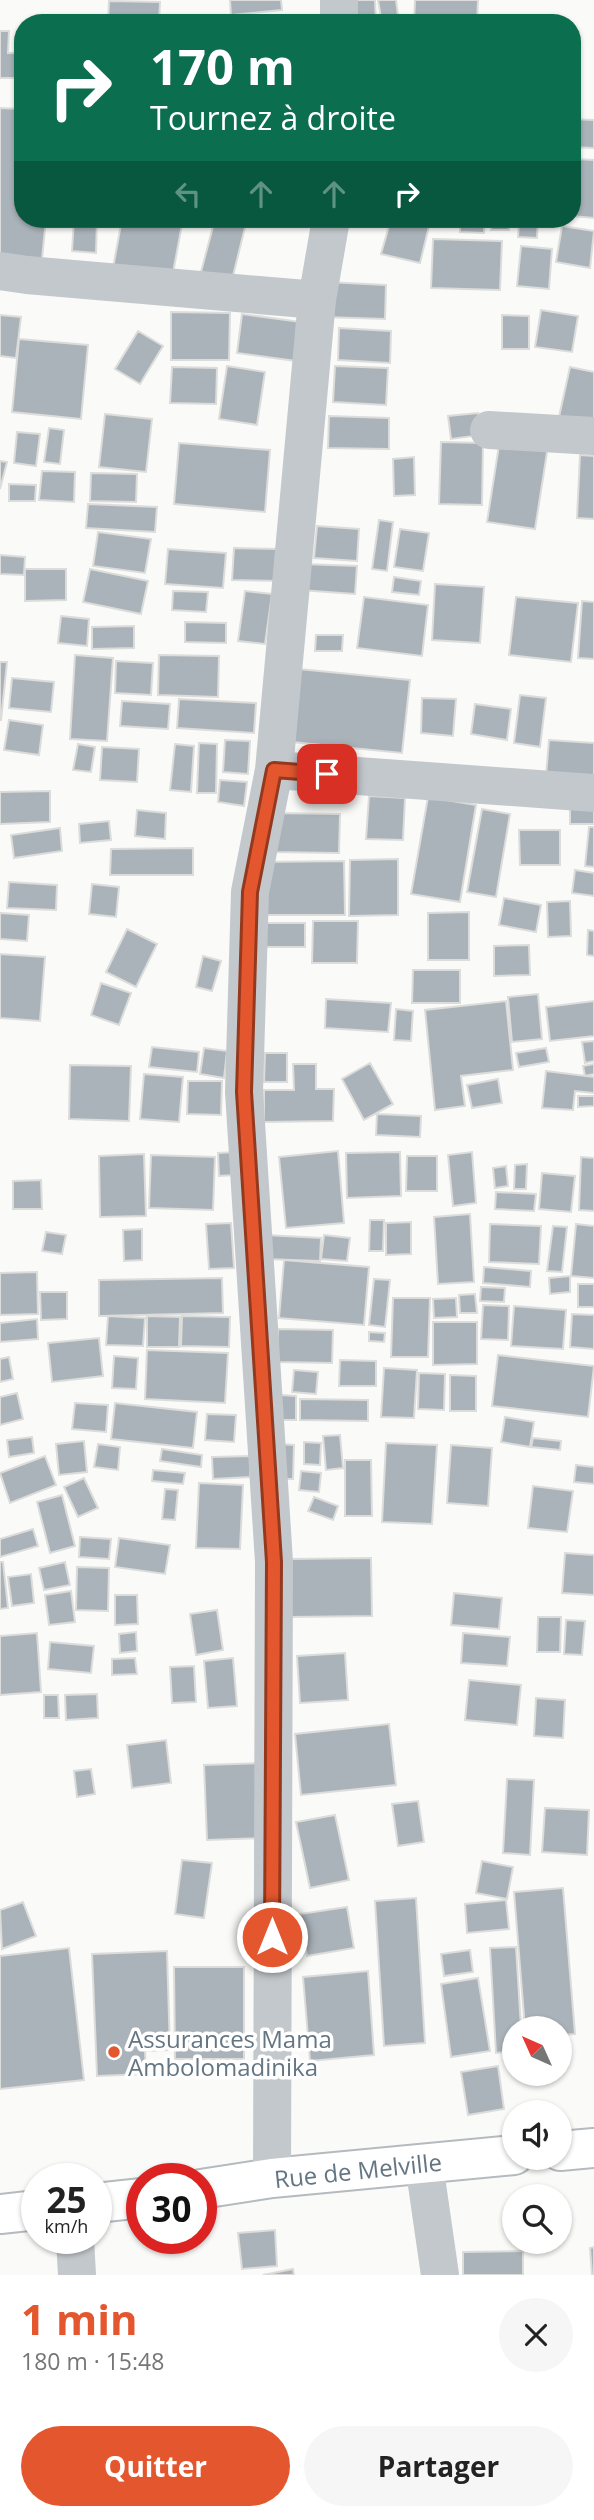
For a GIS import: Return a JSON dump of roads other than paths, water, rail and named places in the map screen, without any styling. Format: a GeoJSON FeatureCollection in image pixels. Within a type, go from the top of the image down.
{"type":"FeatureCollection","features":[{"type":"Feature","properties":{"kind":"main road"},"geometry":{"type":"LineString","coordinates":[[572,2150],[594,2148]]}},
{"type":"Feature","properties":{"kind":"main road","name":"Rue de Melville"},"geometry":{"type":"LineString","coordinates":[[217,2187],[272,2178],[502,2156]]}},
{"type":"Feature","properties":{"kind":"main road"},"geometry":{"type":"LineString","coordinates":[[0,2214],[21,2212]]}},
{"type":"Feature","properties":{"kind":"street"},"geometry":{"type":"LineString","coordinates":[[272,2178],[274,1562],[244,1092],[250,892],[274,770],[317,300],[329,228]]}},
{"type":"Feature","properties":{"kind":"street"},"geometry":{"type":"LineString","coordinates":[[0,271],[317,300]]}},
{"type":"Feature","properties":{"kind":"street"},"geometry":{"type":"LineString","coordinates":[[489,430],[594,436]]}},
{"type":"Feature","properties":{"kind":"street"},"geometry":{"type":"LineString","coordinates":[[274,770],[594,793]]}},
{"type":"Feature","properties":{"kind":"street"},"geometry":{"type":"LineString","coordinates":[[424,2164],[440,2275]]}},
{"type":"Feature","properties":{"kind":"street"},"geometry":{"type":"LineString","coordinates":[[76,2254],[77,2275]]}},
{"type":"Feature","properties":{"kind":"place","name":"Assurances Mama Ambolomadinika"},"geometry":{"type":"Point","coordinates":[114,2052]}}]}
